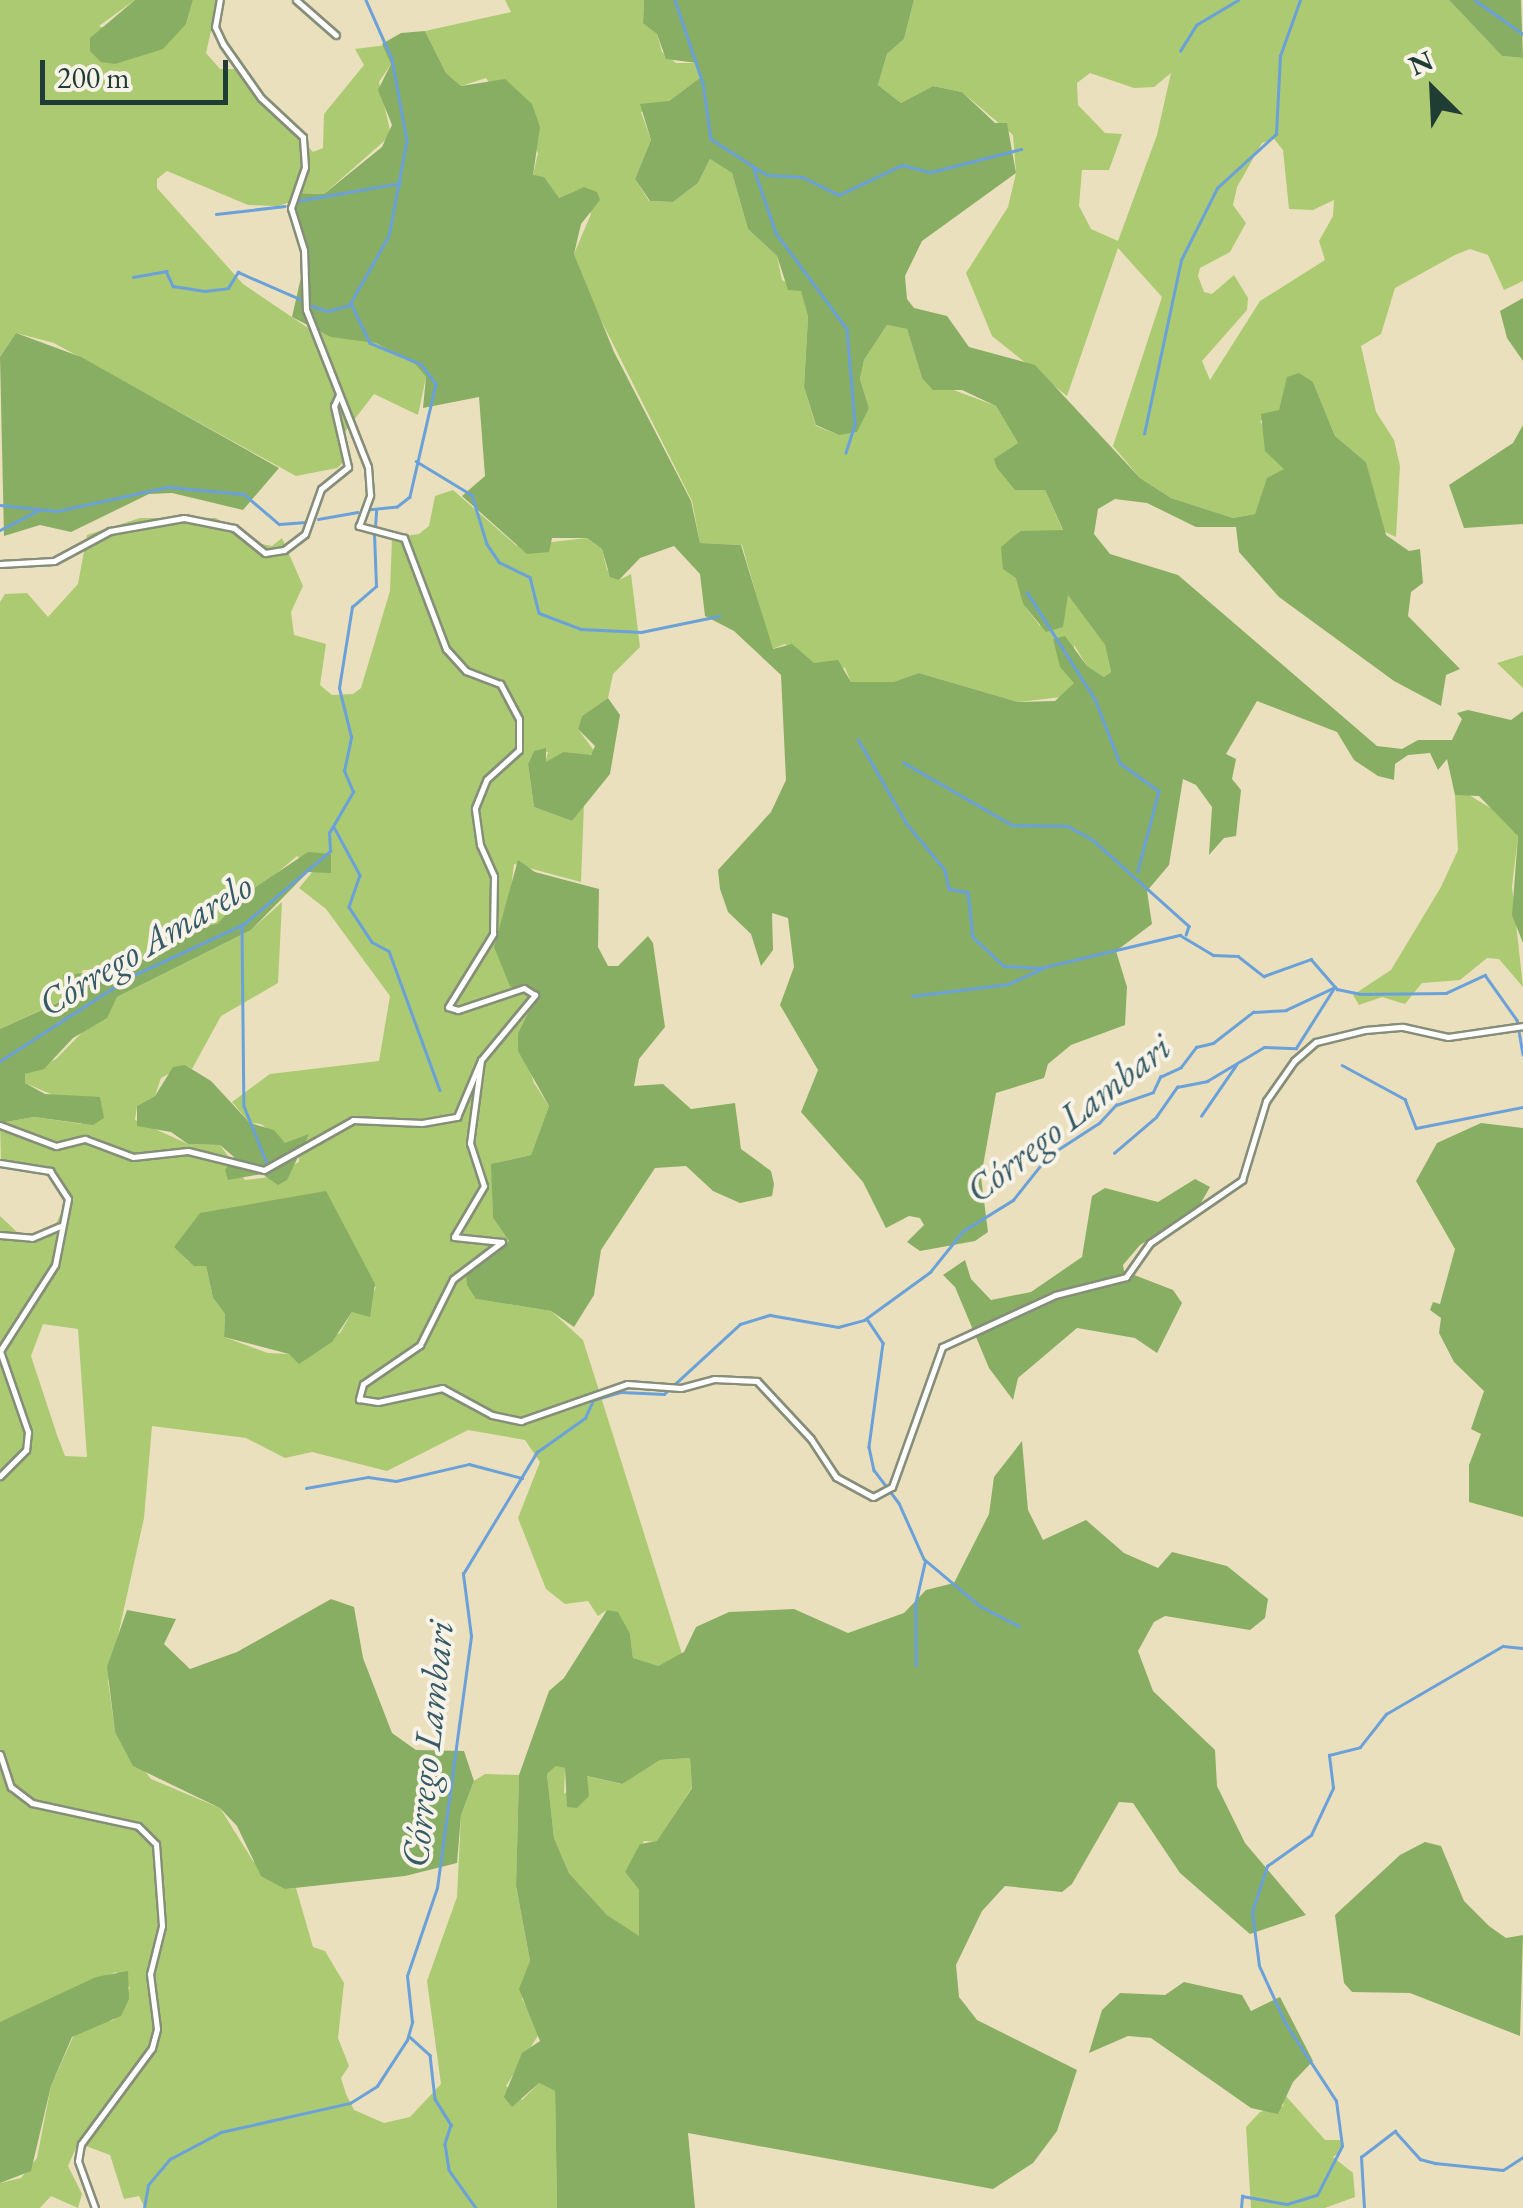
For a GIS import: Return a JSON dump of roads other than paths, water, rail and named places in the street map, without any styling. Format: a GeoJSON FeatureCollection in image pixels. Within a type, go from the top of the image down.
{"type":"FeatureCollection","features":[{"type":"Feature","properties":{"kind":"street"},"geometry":{"type":"LineString","coordinates":[[0,1125],[56,1146],[85,1138],[132,1157],[188,1151],[264,1170],[353,1120],[456,1117],[481,1060],[535,994],[524,988],[458,1010],[448,1007],[493,934],[494,876],[480,844],[475,808],[487,779],[519,750],[519,719],[500,684],[466,671],[446,649],[404,538],[359,526],[370,491],[368,466],[306,310],[304,250],[291,208],[305,166],[304,137],[261,98],[223,44],[216,27],[220,0]]}},
{"type":"Feature","properties":{"kind":"street"},"geometry":{"type":"LineString","coordinates":[[296,0],[336,35]]}},
{"type":"Feature","properties":{"kind":"street"},"geometry":{"type":"LineString","coordinates":[[0,564],[54,560],[110,532],[184,518],[234,528],[265,553],[279,552],[305,534],[321,489],[348,468],[334,406],[339,395]]}},
{"type":"Feature","properties":{"kind":"street"},"geometry":{"type":"LineString","coordinates":[[481,1060],[470,1143],[484,1186],[454,1236],[502,1242],[453,1278],[430,1333],[363,1384],[359,1399],[442,1388],[492,1415],[520,1421],[627,1384],[681,1388],[714,1379],[757,1380],[812,1438],[836,1477],[874,1497],[892,1487],[942,1347],[1055,1294],[1126,1277],[1150,1243],[1242,1180],[1251,1168],[1266,1102],[1316,1042],[1365,1030],[1403,1027],[1448,1037],[1523,1026]]}},
{"type":"Feature","properties":{"kind":"street"},"geometry":{"type":"LineString","coordinates":[[0,1163],[58,1178],[68,1199],[55,1265],[0,1351],[28,1432],[26,1450],[0,1476]]}},
{"type":"Feature","properties":{"kind":"street"},"geometry":{"type":"LineString","coordinates":[[0,1235],[32,1238],[60,1226]]}},
{"type":"Feature","properties":{"kind":"street"},"geometry":{"type":"LineString","coordinates":[[0,1754],[10,1787],[32,1803],[138,1826],[156,1844],[162,1926],[150,1974],[157,2029],[152,2048],[81,2144],[78,2161],[96,2208]]}},
{"type":"Feature","properties":{"kind":"waterway","name":"Córrego Amarelo"},"geometry":{"type":"LineString","coordinates":[[366,0],[392,59],[407,141],[389,236],[351,303],[370,343],[421,364],[436,384],[410,497],[397,507],[368,510]]}},
{"type":"Feature","properties":{"kind":"waterway"},"geometry":{"type":"LineString","coordinates":[[675,0],[703,83],[711,139],[767,175],[803,177],[839,195],[902,165],[931,172],[1021,149]]}},
{"type":"Feature","properties":{"kind":"waterway"},"geometry":{"type":"LineString","coordinates":[[1180,51],[1196,25],[1238,0]]}},
{"type":"Feature","properties":{"kind":"waterway"},"geometry":{"type":"LineString","coordinates":[[1144,434],[1181,260],[1217,188],[1276,134],[1280,56],[1300,0]]}},
{"type":"Feature","properties":{"kind":"waterway"},"geometry":{"type":"LineString","coordinates":[[1475,0],[1523,34]]}},
{"type":"Feature","properties":{"kind":"waterway"},"geometry":{"type":"LineString","coordinates":[[754,169],[776,233],[847,329],[855,425],[846,453]]}},
{"type":"Feature","properties":{"kind":"waterway"},"geometry":{"type":"LineString","coordinates":[[297,201],[400,183]]}},
{"type":"Feature","properties":{"kind":"waterway"},"geometry":{"type":"LineString","coordinates":[[216,214],[285,206]]}},
{"type":"Feature","properties":{"kind":"waterway"},"geometry":{"type":"LineString","coordinates":[[133,277],[166,271],[173,286],[205,291],[228,288],[238,272],[302,300]]}},
{"type":"Feature","properties":{"kind":"waterway"},"geometry":{"type":"LineString","coordinates":[[309,305],[328,311],[350,305]]}},
{"type":"Feature","properties":{"kind":"waterway"},"geometry":{"type":"LineString","coordinates":[[416,461],[472,495],[487,544],[499,562],[530,577],[539,613],[581,629],[641,632],[719,616]]}},
{"type":"Feature","properties":{"kind":"waterway"},"geometry":{"type":"LineString","coordinates":[[0,505],[57,511],[168,487],[244,494],[279,524],[306,522]]}},
{"type":"Feature","properties":{"kind":"waterway"},"geometry":{"type":"LineString","coordinates":[[0,530],[39,510]]}},
{"type":"Feature","properties":{"kind":"waterway","name":"Córrego Amarelo"},"geometry":{"type":"LineString","coordinates":[[375,527],[376,511]]}},
{"type":"Feature","properties":{"kind":"waterway"},"geometry":{"type":"LineString","coordinates":[[318,519],[357,512]]}},
{"type":"Feature","properties":{"kind":"waterway","name":"Córrego Amarelo"},"geometry":{"type":"LineString","coordinates":[[0,1061],[130,977],[244,924],[330,851],[329,833],[353,792],[344,771],[351,737],[339,688],[352,607],[376,586],[374,535]]}},
{"type":"Feature","properties":{"kind":"waterway"},"geometry":{"type":"LineString","coordinates":[[1027,592],[1095,699],[1120,763],[1159,791],[1138,871]]}},
{"type":"Feature","properties":{"kind":"waterway"},"geometry":{"type":"LineString","coordinates":[[858,739],[907,824],[945,870],[949,889],[968,892],[973,937],[1004,966],[1040,968],[1180,935],[1213,955],[1238,956],[1264,976],[1311,959],[1337,989],[1360,994],[1446,993],[1485,975],[1517,1020],[1523,1054]]}},
{"type":"Feature","properties":{"kind":"waterway"},"geometry":{"type":"LineString","coordinates":[[903,762],[1012,825],[1068,826],[1093,840],[1189,926],[1186,935]]}},
{"type":"Feature","properties":{"kind":"waterway"},"geometry":{"type":"LineString","coordinates":[[334,827],[360,875],[349,907],[372,942],[389,951],[440,1090]]}},
{"type":"Feature","properties":{"kind":"waterway"},"geometry":{"type":"LineString","coordinates":[[242,926],[244,1106],[268,1166]]}},
{"type":"Feature","properties":{"kind":"waterway"},"geometry":{"type":"LineString","coordinates":[[912,996],[1008,984],[1042,969]]}},
{"type":"Feature","properties":{"kind":"waterway","name":"Córrego Lambari"},"geometry":{"type":"LineString","coordinates":[[144,2208],[148,2185],[170,2159],[221,2132],[350,2103],[377,2086],[407,2040],[412,2022],[407,1976],[437,1888],[471,1636],[463,1574],[537,1452],[585,1418],[593,1400],[621,1392],[664,1394],[740,1324],[770,1315],[838,1327],[864,1320],[930,1272],[963,1231],[1013,1200],[1048,1156],[1099,1123],[1116,1105],[1153,1092],[1160,1077],[1181,1067],[1196,1047],[1213,1043],[1253,1012],[1286,1010],[1335,987]]}},
{"type":"Feature","properties":{"kind":"waterway"},"geometry":{"type":"LineString","coordinates":[[1114,1153],[1156,1117],[1177,1087],[1207,1081],[1264,1047],[1296,1048],[1334,988]]}},
{"type":"Feature","properties":{"kind":"waterway"},"geometry":{"type":"LineString","coordinates":[[1201,1116],[1236,1065]]}},
{"type":"Feature","properties":{"kind":"waterway"},"geometry":{"type":"LineString","coordinates":[[1342,1065],[1405,1099],[1416,1128],[1523,1107]]}},
{"type":"Feature","properties":{"kind":"waterway"},"geometry":{"type":"LineString","coordinates":[[867,1319],[883,1343],[869,1447],[874,1470],[899,1503],[924,1559],[980,1606],[1019,1626]]}},
{"type":"Feature","properties":{"kind":"waterway"},"geometry":{"type":"LineString","coordinates":[[306,1488],[368,1477],[396,1481],[469,1464],[522,1478]]}},
{"type":"Feature","properties":{"kind":"waterway"},"geometry":{"type":"LineString","coordinates":[[916,1666],[915,1605],[925,1561]]}},
{"type":"Feature","properties":{"kind":"waterway"},"geometry":{"type":"LineString","coordinates":[[1241,2208],[1242,2196],[1287,2204],[1317,2195],[1342,2146],[1336,2101],[1285,2023],[1259,1966],[1252,1912],[1267,1866],[1311,1835],[1333,1788],[1329,1755],[1360,1747],[1386,1714],[1503,1646],[1523,1648]]}},
{"type":"Feature","properties":{"kind":"waterway"},"geometry":{"type":"LineString","coordinates":[[410,2037],[430,2055],[435,2099],[451,2125],[445,2144],[449,2170],[476,2208]]}},
{"type":"Feature","properties":{"kind":"waterway"},"geometry":{"type":"LineString","coordinates":[[1364,2208],[1361,2157],[1395,2131],[1420,2159],[1435,2163],[1503,2170],[1523,2157]]}}]}
